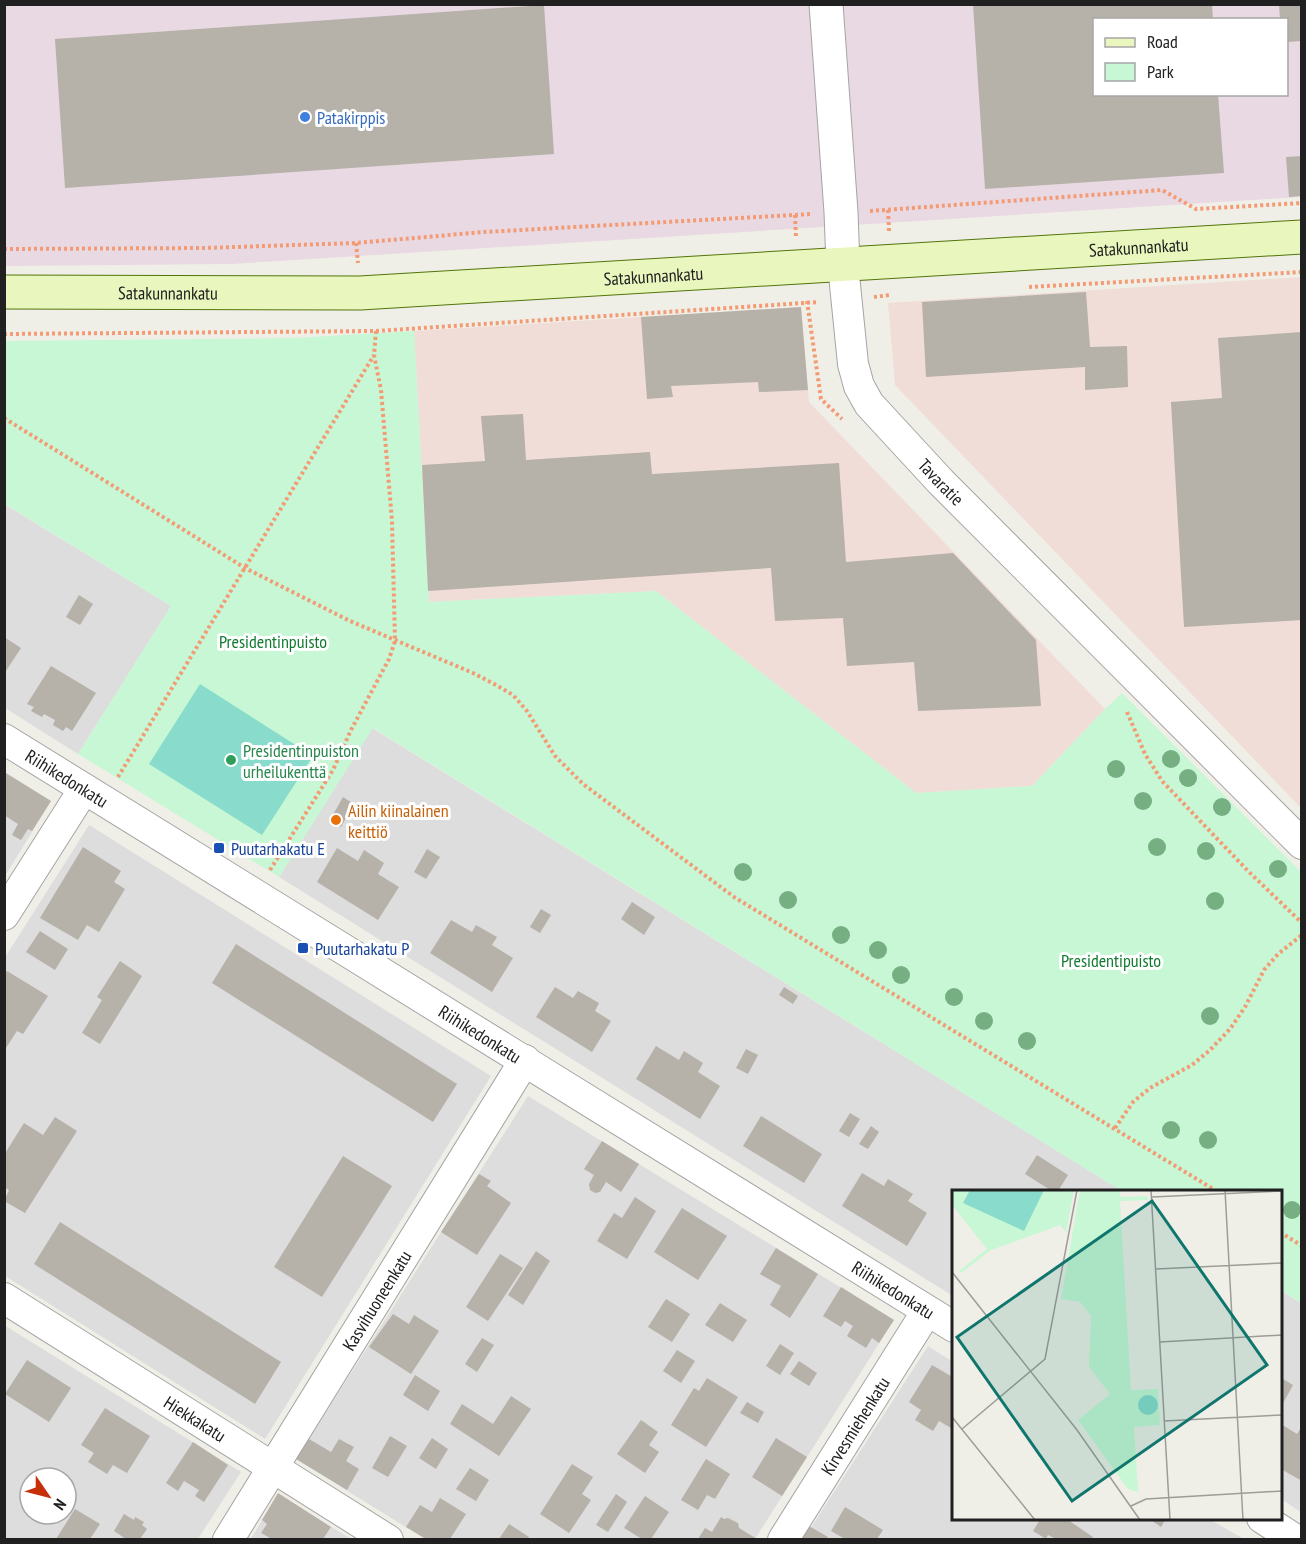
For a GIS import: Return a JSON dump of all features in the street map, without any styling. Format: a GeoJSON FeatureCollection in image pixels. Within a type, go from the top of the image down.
{"type":"FeatureCollection","features":[{"type":"Feature","properties":{"kind":"main road","name":"Satakunnankatu"},"geometry":{"type":"LineString","coordinates":[[4,292],[360,292],[1302,237]]}},
{"type":"Feature","properties":{"kind":"street","name":"Tavaratie"},"geometry":{"type":"LineString","coordinates":[[826,4],[846,302],[853,364],[859,386],[869,404],[941,482],[1302,844]]}},
{"type":"Feature","properties":{"kind":"street","name":"Riihikedonkatu"},"geometry":{"type":"LineString","coordinates":[[4,739],[254,896],[525,1060],[952,1326]]}},
{"type":"Feature","properties":{"kind":"street"},"geometry":{"type":"LineString","coordinates":[[4,915],[94,795]]}},
{"type":"Feature","properties":{"kind":"street","name":"Kasvihuoneenkatu"},"geometry":{"type":"LineString","coordinates":[[228,1539],[525,1060]]}},
{"type":"Feature","properties":{"kind":"street","name":"Hiekkakatu"},"geometry":{"type":"LineString","coordinates":[[4,1298],[388,1539]]}},
{"type":"Feature","properties":{"kind":"street","name":"Kirvesmiehenkatu"},"geometry":{"type":"LineString","coordinates":[[783,1539],[927,1311]]}},
{"type":"Feature","properties":{"kind":"street"},"geometry":{"type":"LineString","coordinates":[[1265,1520],[1296,1539]]}},
{"type":"Feature","properties":{"kind":"path"},"geometry":{"type":"LineString","coordinates":[[4,249],[204,248],[356,243],[483,232],[841,212],[1162,190],[1196,209],[1302,203]]}},
{"type":"Feature","properties":{"kind":"path"},"geometry":{"type":"LineString","coordinates":[[1026,287],[1302,272]]}},
{"type":"Feature","properties":{"kind":"path"},"geometry":{"type":"LineString","coordinates":[[4,334],[376,331],[808,302],[846,302],[894,294]]}},
{"type":"Feature","properties":{"kind":"path"},"geometry":{"type":"LineString","coordinates":[[254,896],[333,771],[351,730],[384,670],[394,640],[392,521],[381,390],[374,355],[376,331]]}},
{"type":"Feature","properties":{"kind":"path"},"geometry":{"type":"LineString","coordinates":[[94,795],[245,568],[374,355]]}},
{"type":"Feature","properties":{"kind":"path"},"geometry":{"type":"LineString","coordinates":[[4,418],[245,568],[350,621],[473,673],[513,695],[527,711],[555,756],[583,784],[734,897],[1216,1190]]}},
{"type":"Feature","properties":{"kind":"path"},"geometry":{"type":"LineString","coordinates":[[1115,1128],[1133,1102],[1150,1088],[1192,1065],[1210,1050],[1230,1029],[1264,970],[1278,954],[1302,934]]}},
{"type":"Feature","properties":{"kind":"path"},"geometry":{"type":"LineString","coordinates":[[1282,1233],[1302,1246]]}},
{"type":"Feature","properties":{"kind":"shaded area"},"geometry":{"type":"Polygon","coordinates":[[[4,5],[1301,5],[1301,197],[232,264],[5,266],[4,5]]]}},
{"type":"Feature","properties":{"kind":"shaded area"},"geometry":{"type":"Polygon","coordinates":[[[1301,277],[1301,808],[895,385],[888,303],[1301,277]]]}},
{"type":"Feature","properties":{"kind":"shaded area"},"geometry":{"type":"Polygon","coordinates":[[[801,307],[809,402],[1105,709],[1032,786],[916,793],[656,591],[429,602],[414,331],[801,307]]]}},
{"type":"Feature","properties":{"kind":"shaded area"},"geometry":{"type":"Polygon","coordinates":[[[4,504],[171,606],[78,754],[5,708],[4,504]]]}},
{"type":"Feature","properties":{"kind":"shaded area","name":"Presidentinpuiston urheilukenttä"},"geometry":{"type":"Polygon","coordinates":[[[200,684],[313,756],[262,835],[149,764],[200,684]]]}},
{"type":"Feature","properties":{"kind":"shaded area"},"geometry":{"type":"Polygon","coordinates":[[[372,728],[1120,1190],[952,1190],[952,1295],[279,877],[372,728]]]}},
{"type":"Feature","properties":{"kind":"shaded area"},"geometry":{"type":"Polygon","coordinates":[[[5,772],[51,801],[5,876],[5,772]]]}},
{"type":"Feature","properties":{"kind":"shaded area"},"geometry":{"type":"Polygon","coordinates":[[[89,825],[491,1076],[265,1439],[5,1276],[4,959],[89,825]]]}},
{"type":"Feature","properties":{"kind":"shaded area"},"geometry":{"type":"Polygon","coordinates":[[[528,1096],[894,1320],[755,1539],[425,1539],[296,1459],[528,1096]]]}},
{"type":"Feature","properties":{"kind":"shaded area"},"geometry":{"type":"Polygon","coordinates":[[[1282,1291],[1301,1303],[1301,1512],[1282,1500],[1282,1291]]]}},
{"type":"Feature","properties":{"kind":"shaded area"},"geometry":{"type":"Polygon","coordinates":[[[4,1325],[241,1472],[198,1539],[5,1539],[4,1325]]]}},
{"type":"Feature","properties":{"kind":"shaded area"},"geometry":{"type":"Polygon","coordinates":[[[928,1346],[952,1361],[952,1520],[1211,1520],[1244,1539],[803,1540],[928,1346]]]}},
{"type":"Feature","properties":{"kind":"shaded area"},"geometry":{"type":"Polygon","coordinates":[[[278,1494],[351,1539],[250,1540],[278,1494]]]}},
{"type":"Feature","properties":{"kind":"green space","name":"Presidentipuisto"},"geometry":{"type":"Polygon","coordinates":[[[414,331],[429,602],[656,591],[916,793],[1032,786],[1122,693],[1301,872],[1301,1303],[1282,1291],[1282,1190],[1120,1190],[373,728],[279,877],[78,754],[171,606],[5,504],[4,341],[296,338],[414,331]]]}},
{"type":"Feature","properties":{"kind":"building"},"geometry":{"type":"Polygon","coordinates":[[[973,4],[1212,4],[1213,18],[1093,18],[1093,96],[1218,96],[1224,173],[985,189],[973,4]]]}},
{"type":"Feature","properties":{"kind":"building"},"geometry":{"type":"Polygon","coordinates":[[[1279,4],[1302,4],[1302,41],[1288,42],[1288,18],[1280,18],[1279,4]]]}},
{"type":"Feature","properties":{"kind":"building","name":"Patakirppis"},"geometry":{"type":"Polygon","coordinates":[[[544,5],[554,154],[65,188],[55,39],[544,5]]]}},
{"type":"Feature","properties":{"kind":"building"},"geometry":{"type":"Polygon","coordinates":[[[1302,156],[1302,196],[1289,197],[1286,157],[1302,156]]]}},
{"type":"Feature","properties":{"kind":"building"},"geometry":{"type":"Polygon","coordinates":[[[1086,292],[1090,347],[1127,346],[1128,387],[1085,390],[1085,367],[926,377],[922,302],[1086,292]]]}},
{"type":"Feature","properties":{"kind":"building"},"geometry":{"type":"Polygon","coordinates":[[[801,307],[808,390],[759,392],[758,382],[671,386],[673,397],[647,399],[641,317],[801,307]]]}},
{"type":"Feature","properties":{"kind":"building"},"geometry":{"type":"Polygon","coordinates":[[[1302,332],[1302,620],[1184,627],[1171,402],[1222,398],[1218,338],[1302,332]]]}},
{"type":"Feature","properties":{"kind":"building"},"geometry":{"type":"Polygon","coordinates":[[[523,414],[526,460],[650,452],[652,474],[839,463],[846,562],[953,553],[1036,640],[1041,706],[918,711],[914,662],[847,666],[843,618],[775,621],[771,568],[428,591],[422,465],[485,461],[481,416],[523,414]]]}},
{"type":"Feature","properties":{"kind":"building"},"geometry":{"type":"Polygon","coordinates":[[[79,595],[93,604],[80,625],[66,617],[79,595]]]}},
{"type":"Feature","properties":{"kind":"building"},"geometry":{"type":"Polygon","coordinates":[[[4,637],[21,648],[4,674],[4,637]]]}},
{"type":"Feature","properties":{"kind":"building"},"geometry":{"type":"Polygon","coordinates":[[[51,666],[96,693],[72,731],[66,727],[63,731],[53,725],[55,720],[31,711],[34,707],[27,704],[51,666]]]}},
{"type":"Feature","properties":{"kind":"building"},"geometry":{"type":"Polygon","coordinates":[[[4,772],[51,801],[32,831],[28,829],[21,840],[12,835],[18,824],[4,815],[4,772]]]}},
{"type":"Feature","properties":{"kind":"building"},"geometry":{"type":"Polygon","coordinates":[[[343,797],[354,804],[341,827],[330,820],[343,797]]]}},
{"type":"Feature","properties":{"kind":"building"},"geometry":{"type":"Polygon","coordinates":[[[83,847],[121,871],[114,882],[125,889],[99,932],[87,925],[78,940],[40,918],[83,847]]]}},
{"type":"Feature","properties":{"kind":"building"},"geometry":{"type":"Polygon","coordinates":[[[337,848],[358,861],[364,850],[384,863],[378,874],[399,887],[378,920],[317,882],[337,848]]]}},
{"type":"Feature","properties":{"kind":"building"},"geometry":{"type":"Polygon","coordinates":[[[427,849],[440,857],[426,879],[414,872],[427,849]]]}},
{"type":"Feature","properties":{"kind":"building"},"geometry":{"type":"Polygon","coordinates":[[[632,902],[655,917],[644,935],[621,919],[632,902]]]}},
{"type":"Feature","properties":{"kind":"building"},"geometry":{"type":"Polygon","coordinates":[[[541,909],[551,915],[540,933],[530,927],[541,909]]]}},
{"type":"Feature","properties":{"kind":"building"},"geometry":{"type":"Polygon","coordinates":[[[451,920],[472,932],[476,925],[497,937],[492,945],[513,958],[492,992],[430,953],[451,920]]]}},
{"type":"Feature","properties":{"kind":"building"},"geometry":{"type":"Polygon","coordinates":[[[40,931],[68,949],[55,970],[26,952],[40,931]]]}},
{"type":"Feature","properties":{"kind":"building"},"geometry":{"type":"Polygon","coordinates":[[[236,944],[457,1084],[433,1122],[212,983],[236,944]]]}},
{"type":"Feature","properties":{"kind":"building"},"geometry":{"type":"Polygon","coordinates":[[[120,961],[142,976],[100,1044],[82,1033],[102,1000],[97,997],[120,961]]]}},
{"type":"Feature","properties":{"kind":"building"},"geometry":{"type":"Polygon","coordinates":[[[7,971],[48,996],[23,1034],[17,1031],[4,1051],[4,976],[7,971]]]}},
{"type":"Feature","properties":{"kind":"building"},"geometry":{"type":"Polygon","coordinates":[[[555,987],[573,998],[578,991],[599,1003],[595,1011],[611,1021],[592,1052],[536,1017],[555,987]]]}},
{"type":"Feature","properties":{"kind":"building"},"geometry":{"type":"Polygon","coordinates":[[[784,987],[798,996],[793,1004],[779,995],[784,987]]]}},
{"type":"Feature","properties":{"kind":"building"},"geometry":{"type":"Polygon","coordinates":[[[656,1046],[679,1060],[684,1051],[703,1063],[698,1072],[720,1086],[700,1119],[636,1079],[656,1046]]]}},
{"type":"Feature","properties":{"kind":"building"},"geometry":{"type":"Polygon","coordinates":[[[746,1049],[758,1055],[748,1074],[736,1068],[746,1049]]]}},
{"type":"Feature","properties":{"kind":"building"},"geometry":{"type":"Polygon","coordinates":[[[850,1113],[860,1119],[849,1137],[839,1131],[850,1113]]]}},
{"type":"Feature","properties":{"kind":"building"},"geometry":{"type":"Polygon","coordinates":[[[761,1116],[822,1154],[804,1183],[743,1146],[761,1116]]]}},
{"type":"Feature","properties":{"kind":"building"},"geometry":{"type":"Polygon","coordinates":[[[55,1117],[77,1131],[25,1213],[4,1201],[9,1190],[4,1187],[4,1155],[24,1123],[43,1135],[55,1117]]]}},
{"type":"Feature","properties":{"kind":"building"},"geometry":{"type":"Polygon","coordinates":[[[871,1126],[879,1132],[868,1149],[859,1144],[871,1126]]]}},
{"type":"Feature","properties":{"kind":"building"},"geometry":{"type":"Polygon","coordinates":[[[602,1141],[639,1164],[621,1192],[606,1182],[600,1192],[595,1193],[590,1190],[589,1184],[594,1175],[584,1169],[602,1141]]]}},
{"type":"Feature","properties":{"kind":"building"},"geometry":{"type":"Polygon","coordinates":[[[1037,1155],[1068,1175],[1059,1190],[1050,1190],[1025,1174],[1037,1155]]]}},
{"type":"Feature","properties":{"kind":"building"},"geometry":{"type":"Polygon","coordinates":[[[343,1156],[392,1186],[322,1297],[274,1267],[343,1156]]]}},
{"type":"Feature","properties":{"kind":"building"},"geometry":{"type":"Polygon","coordinates":[[[862,1173],[884,1186],[888,1179],[913,1194],[908,1201],[927,1213],[907,1246],[842,1206],[862,1173]]]}},
{"type":"Feature","properties":{"kind":"building"},"geometry":{"type":"Polygon","coordinates":[[[479,1174],[491,1181],[487,1186],[511,1203],[477,1255],[441,1232],[479,1174]]]}},
{"type":"Feature","properties":{"kind":"building"},"geometry":{"type":"Polygon","coordinates":[[[635,1197],[656,1211],[627,1259],[597,1241],[614,1213],[622,1218],[635,1197]]]}},
{"type":"Feature","properties":{"kind":"building"},"geometry":{"type":"Polygon","coordinates":[[[682,1208],[727,1236],[698,1280],[654,1252],[682,1208]]]}},
{"type":"Feature","properties":{"kind":"building"},"geometry":{"type":"Polygon","coordinates":[[[60,1222],[281,1362],[255,1404],[34,1264],[60,1222]]]}},
{"type":"Feature","properties":{"kind":"building"},"geometry":{"type":"Polygon","coordinates":[[[776,1248],[818,1274],[790,1318],[770,1305],[781,1286],[760,1274],[776,1248]]]}},
{"type":"Feature","properties":{"kind":"building"},"geometry":{"type":"Polygon","coordinates":[[[536,1251],[550,1261],[523,1305],[508,1295],[536,1251]]]}},
{"type":"Feature","properties":{"kind":"building"},"geometry":{"type":"Polygon","coordinates":[[[500,1254],[523,1268],[488,1321],[466,1307],[500,1254]]]}},
{"type":"Feature","properties":{"kind":"building"},"geometry":{"type":"Polygon","coordinates":[[[841,1287],[894,1320],[879,1343],[872,1338],[866,1348],[847,1336],[853,1326],[845,1321],[841,1327],[823,1316],[841,1287]]]}},
{"type":"Feature","properties":{"kind":"building"},"geometry":{"type":"Polygon","coordinates":[[[666,1299],[690,1314],[672,1342],[648,1327],[666,1299]]]}},
{"type":"Feature","properties":{"kind":"building"},"geometry":{"type":"Polygon","coordinates":[[[720,1303],[747,1320],[733,1342],[705,1325],[720,1303]]]}},
{"type":"Feature","properties":{"kind":"building"},"geometry":{"type":"Polygon","coordinates":[[[393,1314],[409,1324],[414,1315],[439,1331],[411,1374],[369,1347],[393,1314]]]}},
{"type":"Feature","properties":{"kind":"building"},"geometry":{"type":"Polygon","coordinates":[[[482,1338],[494,1345],[477,1372],[465,1364],[482,1338]]]}},
{"type":"Feature","properties":{"kind":"building"},"geometry":{"type":"Polygon","coordinates":[[[780,1344],[794,1353],[780,1375],[766,1366],[780,1344]]]}},
{"type":"Feature","properties":{"kind":"building"},"geometry":{"type":"Polygon","coordinates":[[[677,1350],[695,1361],[681,1383],[663,1371],[677,1350]]]}},
{"type":"Feature","properties":{"kind":"building"},"geometry":{"type":"Polygon","coordinates":[[[27,1360],[71,1388],[49,1422],[5,1394],[27,1360]]]}},
{"type":"Feature","properties":{"kind":"building"},"geometry":{"type":"Polygon","coordinates":[[[799,1361],[817,1373],[809,1386],[790,1374],[799,1361]]]}},
{"type":"Feature","properties":{"kind":"building"},"geometry":{"type":"Polygon","coordinates":[[[932,1365],[952,1377],[951,1428],[939,1421],[933,1431],[915,1420],[921,1410],[909,1402],[932,1365]]]}},
{"type":"Feature","properties":{"kind":"building"},"geometry":{"type":"Polygon","coordinates":[[[415,1375],[440,1391],[428,1411],[403,1395],[415,1375]]]}},
{"type":"Feature","properties":{"kind":"building"},"geometry":{"type":"Polygon","coordinates":[[[707,1378],[738,1397],[706,1447],[671,1425],[694,1388],[699,1391],[707,1378]]]}},
{"type":"Feature","properties":{"kind":"building"},"geometry":{"type":"Polygon","coordinates":[[[1283,1379],[1293,1385],[1282,1405],[1283,1379]]]}},
{"type":"Feature","properties":{"kind":"building"},"geometry":{"type":"Polygon","coordinates":[[[511,1396],[531,1409],[499,1456],[450,1424],[462,1404],[493,1424],[511,1396]]]}},
{"type":"Feature","properties":{"kind":"building"},"geometry":{"type":"Polygon","coordinates":[[[747,1402],[764,1412],[758,1423],[740,1413],[747,1402]]]}},
{"type":"Feature","properties":{"kind":"building"},"geometry":{"type":"Polygon","coordinates":[[[105,1408],[150,1436],[127,1473],[113,1465],[107,1474],[88,1462],[94,1453],[81,1445],[105,1408]]]}},
{"type":"Feature","properties":{"kind":"building"},"geometry":{"type":"Polygon","coordinates":[[[641,1420],[658,1432],[649,1445],[659,1452],[645,1473],[617,1454],[641,1420]]]}},
{"type":"Feature","properties":{"kind":"building"},"geometry":{"type":"Polygon","coordinates":[[[1282,1425],[1297,1434],[1302,1426],[1302,1481],[1282,1470],[1282,1425]]]}},
{"type":"Feature","properties":{"kind":"building"},"geometry":{"type":"Polygon","coordinates":[[[390,1436],[407,1446],[388,1477],[372,1468],[390,1436]]]}},
{"type":"Feature","properties":{"kind":"building"},"geometry":{"type":"Polygon","coordinates":[[[432,1438],[448,1449],[436,1469],[419,1458],[432,1438]]]}},
{"type":"Feature","properties":{"kind":"building"},"geometry":{"type":"Polygon","coordinates":[[[776,1438],[807,1457],[782,1496],[752,1477],[776,1438]]]}},
{"type":"Feature","properties":{"kind":"building"},"geometry":{"type":"Polygon","coordinates":[[[309,1439],[331,1452],[339,1439],[354,1447],[346,1461],[359,1469],[347,1490],[296,1459],[309,1439]]]}},
{"type":"Feature","properties":{"kind":"building"},"geometry":{"type":"Polygon","coordinates":[[[193,1442],[228,1465],[204,1502],[195,1496],[199,1490],[184,1481],[178,1491],[166,1483],[193,1442]]]}},
{"type":"Feature","properties":{"kind":"building"},"geometry":{"type":"Polygon","coordinates":[[[706,1459],[730,1474],[715,1499],[707,1495],[698,1510],[681,1500],[706,1459]]]}},
{"type":"Feature","properties":{"kind":"building"},"geometry":{"type":"Polygon","coordinates":[[[572,1464],[593,1477],[582,1494],[591,1500],[569,1533],[540,1514],[572,1464]]]}},
{"type":"Feature","properties":{"kind":"building"},"geometry":{"type":"Polygon","coordinates":[[[470,1468],[489,1480],[476,1501],[456,1489],[470,1468]]]}},
{"type":"Feature","properties":{"kind":"building"},"geometry":{"type":"Polygon","coordinates":[[[278,1493],[331,1527],[323,1539],[272,1539],[261,1533],[267,1524],[262,1520],[278,1493]]]}},
{"type":"Feature","properties":{"kind":"building"},"geometry":{"type":"Polygon","coordinates":[[[616,1494],[627,1502],[608,1532],[596,1525],[616,1494]]]}},
{"type":"Feature","properties":{"kind":"building"},"geometry":{"type":"Polygon","coordinates":[[[645,1496],[669,1512],[651,1539],[642,1539],[624,1528],[645,1496]]]}},
{"type":"Feature","properties":{"kind":"building"},"geometry":{"type":"Polygon","coordinates":[[[440,1498],[466,1514],[450,1539],[426,1539],[406,1527],[420,1505],[432,1512],[440,1498]]]}},
{"type":"Feature","properties":{"kind":"building"},"geometry":{"type":"Polygon","coordinates":[[[845,1507],[883,1530],[877,1539],[845,1539],[831,1531],[845,1507]]]}},
{"type":"Feature","properties":{"kind":"building"},"geometry":{"type":"Polygon","coordinates":[[[78,1511],[100,1524],[90,1539],[56,1539],[64,1526],[78,1526],[78,1511]]]}},
{"type":"Feature","properties":{"kind":"building"},"geometry":{"type":"Polygon","coordinates":[[[124,1514],[134,1520],[135,1517],[144,1522],[142,1525],[147,1529],[140,1539],[126,1539],[114,1531],[124,1514]]]}},
{"type":"Feature","properties":{"kind":"building"},"geometry":{"type":"Polygon","coordinates":[[[721,1517],[738,1523],[739,1528],[757,1539],[698,1539],[705,1528],[712,1532],[721,1517]]]}},
{"type":"Feature","properties":{"kind":"building"},"geometry":{"type":"Polygon","coordinates":[[[1040,1520],[1068,1520],[1093,1537],[1091,1539],[1056,1539],[1048,1535],[1046,1539],[1033,1531],[1040,1520]]]}},
{"type":"Feature","properties":{"kind":"building"},"geometry":{"type":"Polygon","coordinates":[[[1151,1520],[1165,1520],[1161,1527],[1151,1520]]]}},
{"type":"Feature","properties":{"kind":"building"},"geometry":{"type":"Polygon","coordinates":[[[509,1524],[529,1537],[528,1539],[499,1539],[509,1524]]]}},
{"type":"Feature","properties":{"kind":"building"},"geometry":{"type":"Polygon","coordinates":[[[809,1526],[828,1537],[826,1539],[801,1539],[809,1526]]]}},
{"type":"Feature","properties":{"kind":"place","name":"Patakirppis"},"geometry":{"type":"Point","coordinates":[305,117]}},
{"type":"Feature","properties":{"kind":"place","name":"Presidentinpuiston urheilukenttä"},"geometry":{"type":"Point","coordinates":[231,760]}},
{"type":"Feature","properties":{"kind":"place","name":"Ailin kiinalainen keittiö"},"geometry":{"type":"Point","coordinates":[336,820]}},
{"type":"Feature","properties":{"kind":"place","name":"Puutarhakatu E"},"geometry":{"type":"Point","coordinates":[219,848]}},
{"type":"Feature","properties":{"kind":"place","name":"Puutarhakatu P"},"geometry":{"type":"Point","coordinates":[303,948]}},
{"type":"Feature","properties":{"kind":"park label","name":"Presidentinpuisto"},"geometry":{"type":"Point","coordinates":[273,641]}}]}
